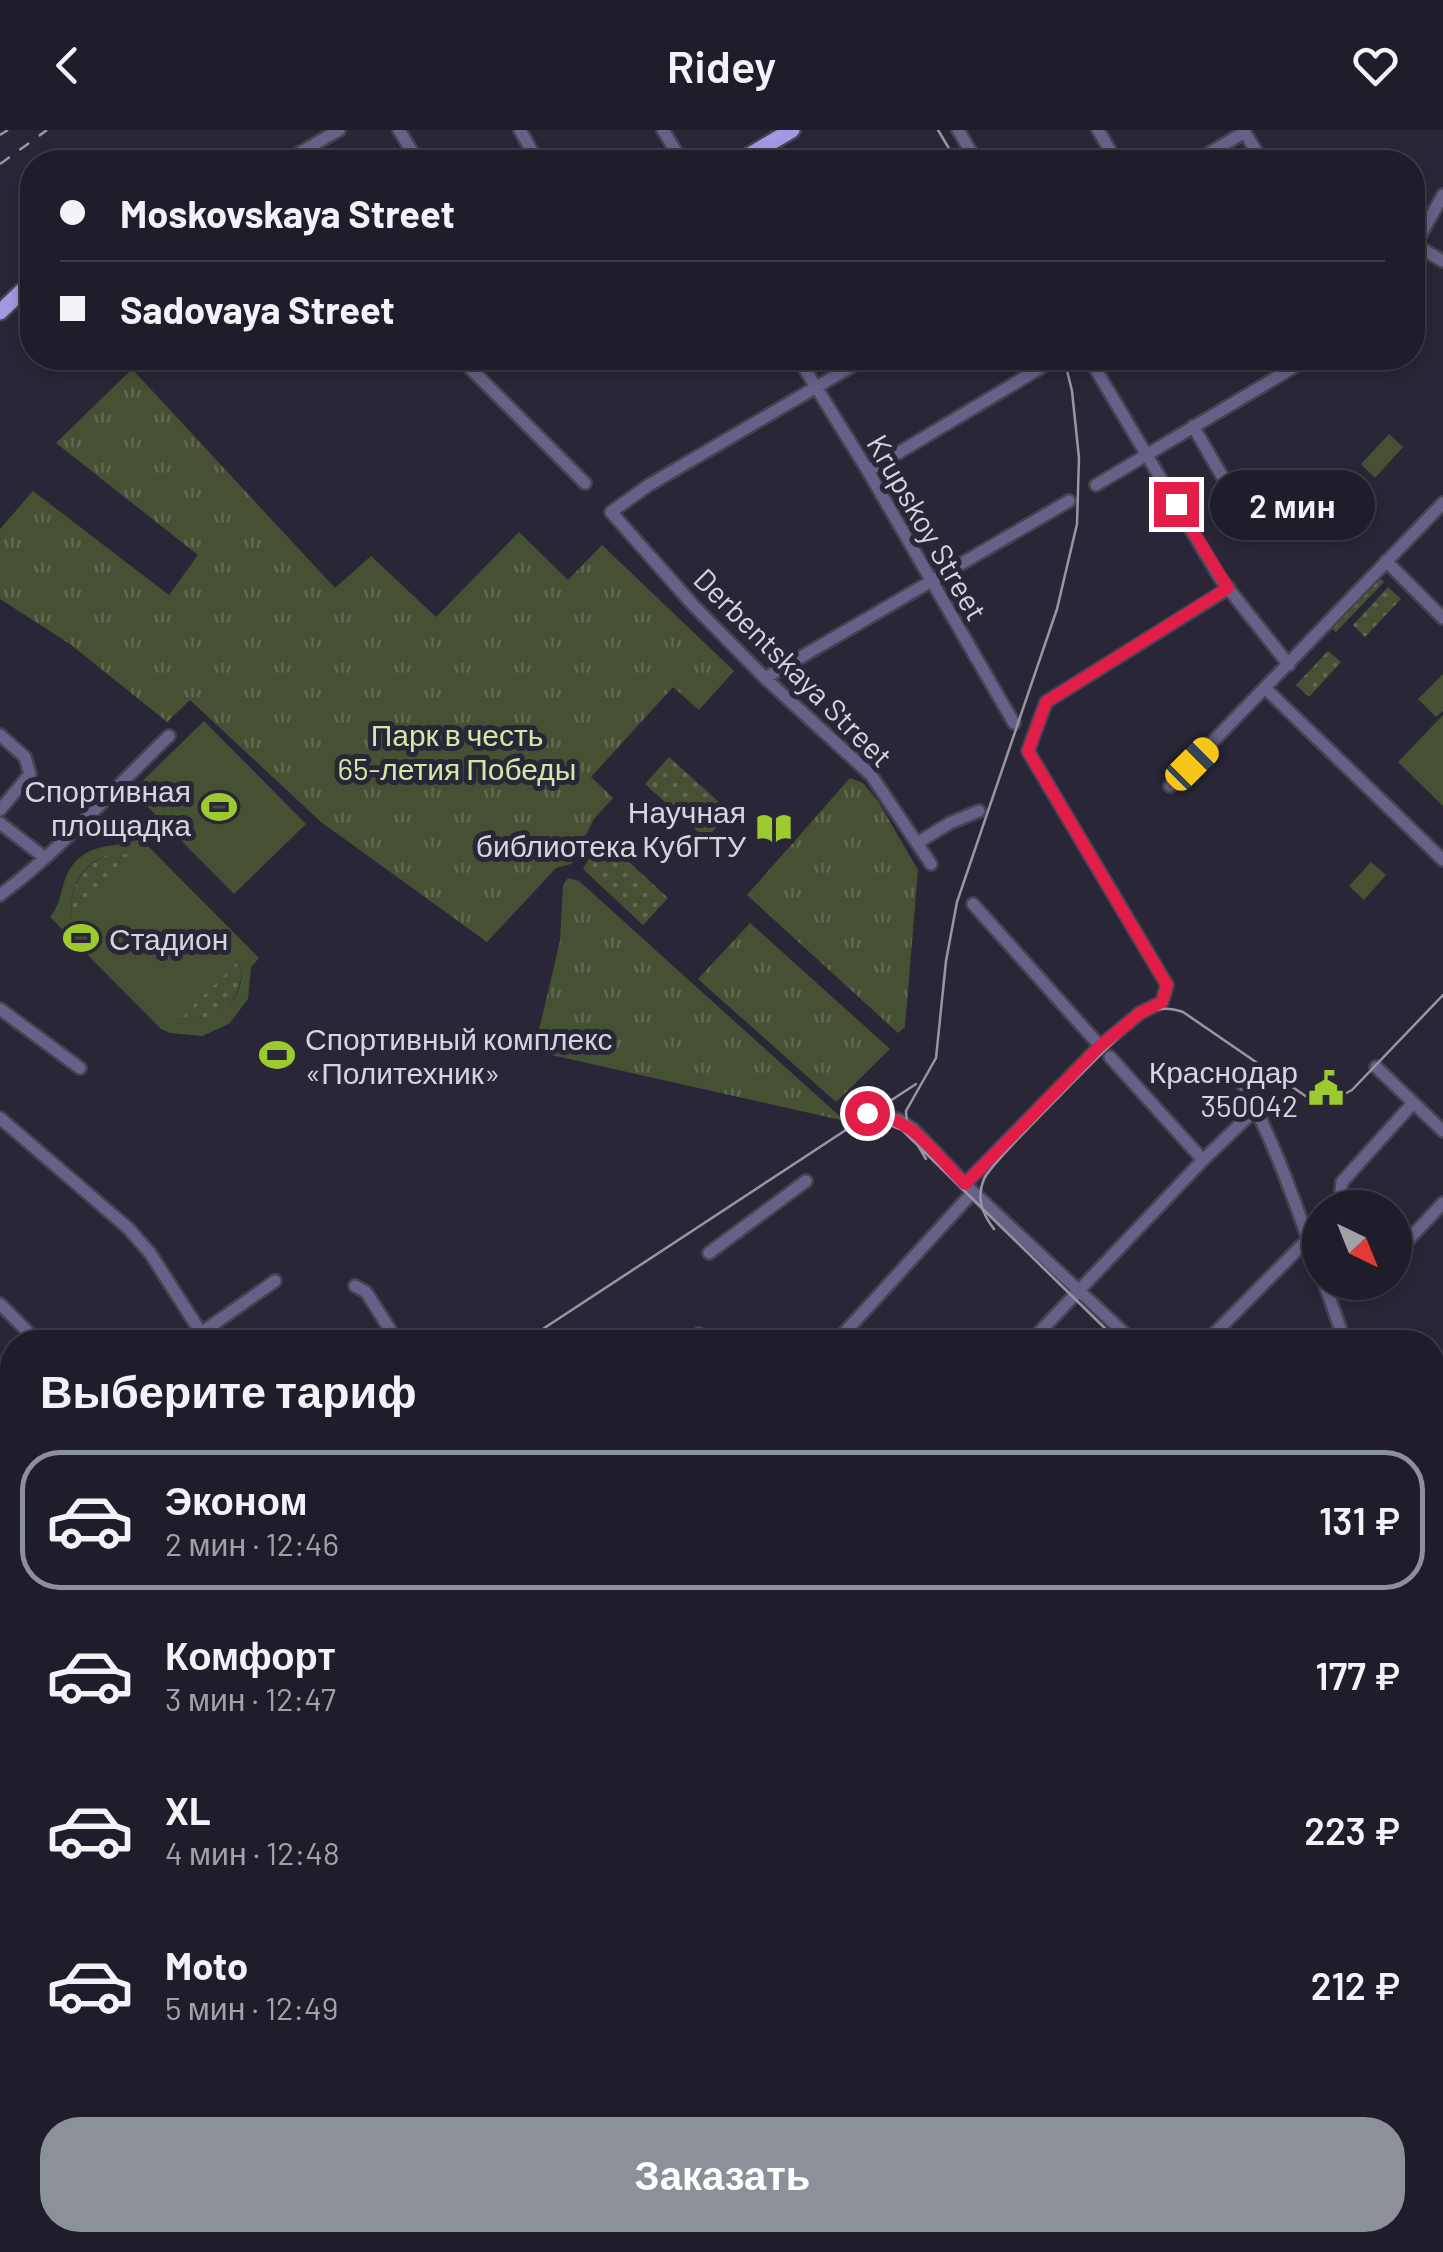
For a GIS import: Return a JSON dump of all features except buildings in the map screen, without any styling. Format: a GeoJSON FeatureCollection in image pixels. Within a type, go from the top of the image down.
{"type":"FeatureCollection","features":[{"type":"Feature","properties":{"kind":"main road"},"geometry":{"type":"LineString","coordinates":[[758,150],[792,130]]}},
{"type":"Feature","properties":{"kind":"main road"},"geometry":{"type":"LineString","coordinates":[[1,311],[20,293]]}},
{"type":"Feature","properties":{"kind":"street"},"geometry":{"type":"LineString","coordinates":[[305,150],[340,130]]}},
{"type":"Feature","properties":{"kind":"street"},"geometry":{"type":"LineString","coordinates":[[1213,150],[1244,131]]}},
{"type":"Feature","properties":{"kind":"street"},"geometry":{"type":"LineString","coordinates":[[1425,228],[1443,195]]}},
{"type":"Feature","properties":{"kind":"street"},"geometry":{"type":"LineString","coordinates":[[472,370],[584,484]]}},
{"type":"Feature","properties":{"kind":"street","name":"Krupskoy Street"},"geometry":{"type":"LineString","coordinates":[[805,370],[1014,723]]}},
{"type":"Feature","properties":{"kind":"street"},"geometry":{"type":"LineString","coordinates":[[816,387],[845,370]]}},
{"type":"Feature","properties":{"kind":"street"},"geometry":{"type":"LineString","coordinates":[[868,471],[1037,370]]}},
{"type":"Feature","properties":{"kind":"street"},"geometry":{"type":"LineString","coordinates":[[1096,370],[1211,564],[1289,664]]}},
{"type":"Feature","properties":{"kind":"street"},"geometry":{"type":"LineString","coordinates":[[1096,485],[1289,370]]}},
{"type":"Feature","properties":{"kind":"street","name":"Derbentskaya Street"},"geometry":{"type":"LineString","coordinates":[[816,387],[649,485],[611,512],[694,606],[765,678],[871,775],[931,864]]}},
{"type":"Feature","properties":{"kind":"street"},"geometry":{"type":"LineString","coordinates":[[1193,426],[1244,514]]}},
{"type":"Feature","properties":{"kind":"street"},"geometry":{"type":"LineString","coordinates":[[765,678],[1069,501]]}},
{"type":"Feature","properties":{"kind":"street"},"geometry":{"type":"LineString","coordinates":[[1170,786],[1443,503]]}},
{"type":"Feature","properties":{"kind":"street"},"geometry":{"type":"LineString","coordinates":[[1386,561],[1443,618]]}},
{"type":"Feature","properties":{"kind":"street"},"geometry":{"type":"LineString","coordinates":[[846,1330],[969,1188],[1100,1046],[1140,1013],[1162,1002],[1167,985],[1028,751],[1046,702],[1228,588]]}},
{"type":"Feature","properties":{"kind":"street"},"geometry":{"type":"LineString","coordinates":[[1266,689],[1443,860]]}},
{"type":"Feature","properties":{"kind":"street"},"geometry":{"type":"LineString","coordinates":[[0,735],[25,757],[30,774],[0,810]]}},
{"type":"Feature","properties":{"kind":"street"},"geometry":{"type":"LineString","coordinates":[[0,896],[46,858],[169,736]]}},
{"type":"Feature","properties":{"kind":"street"},"geometry":{"type":"LineString","coordinates":[[918,843],[978,811]]}},
{"type":"Feature","properties":{"kind":"street"},"geometry":{"type":"LineString","coordinates":[[0,822],[46,858]]}},
{"type":"Feature","properties":{"kind":"street"},"geometry":{"type":"LineString","coordinates":[[973,904],[1100,1046]]}},
{"type":"Feature","properties":{"kind":"street"},"geometry":{"type":"LineString","coordinates":[[0,1009],[80,1068]]}},
{"type":"Feature","properties":{"kind":"street"},"geometry":{"type":"LineString","coordinates":[[1110,1057],[1203,1160]]}},
{"type":"Feature","properties":{"kind":"street"},"geometry":{"type":"LineString","coordinates":[[1376,1067],[1443,1130]]}},
{"type":"Feature","properties":{"kind":"street"},"geometry":{"type":"LineString","coordinates":[[1240,1076],[1302,1220]]}},
{"type":"Feature","properties":{"kind":"street"},"geometry":{"type":"LineString","coordinates":[[1340,1190],[1342,1182],[1414,1103]]}},
{"type":"Feature","properties":{"kind":"street"},"geometry":{"type":"LineString","coordinates":[[1041,1330],[1256,1109]]}},
{"type":"Feature","properties":{"kind":"street"},"geometry":{"type":"LineString","coordinates":[[858,1114],[899,1120],[913,1128],[969,1188],[1121,1330]]}},
{"type":"Feature","properties":{"kind":"street"},"geometry":{"type":"LineString","coordinates":[[0,1118],[139,1240],[199,1330]]}},
{"type":"Feature","properties":{"kind":"street"},"geometry":{"type":"LineString","coordinates":[[709,1253],[806,1181]]}},
{"type":"Feature","properties":{"kind":"street"},"geometry":{"type":"LineString","coordinates":[[1412,1236],[1443,1203]]}},
{"type":"Feature","properties":{"kind":"street"},"geometry":{"type":"LineString","coordinates":[[1218,1330],[1302,1245]]}},
{"type":"Feature","properties":{"kind":"street"},"geometry":{"type":"LineString","coordinates":[[214,1330],[275,1282]]}},
{"type":"Feature","properties":{"kind":"street"},"geometry":{"type":"LineString","coordinates":[[355,1286],[366,1292],[390,1330]]}},
{"type":"Feature","properties":{"kind":"street"},"geometry":{"type":"LineString","coordinates":[[1330,1300],[1341,1330]]}},
{"type":"Feature","properties":{"kind":"street"},"geometry":{"type":"LineString","coordinates":[[0,1304],[26,1330]]}},
{"type":"Feature","properties":{"kind":"green space","name":"Парк в честь 65-летия Победы"},"geometry":{"type":"Polygon","coordinates":[[[133,370],[335,588],[371,556],[436,617],[519,532],[568,580],[602,545],[734,671],[699,710],[673,687],[591,777],[613,798],[594,819],[571,864],[556,868],[487,942],[321,822],[190,700],[167,722],[70,644],[0,599],[0,529],[33,491],[169,595],[198,555],[56,443],[133,370]]]}},
{"type":"Feature","properties":{"kind":"green space"},"geometry":{"type":"Polygon","coordinates":[[[1389,434],[1403,447],[1375,478],[1361,464],[1389,434]]]}},
{"type":"Feature","properties":{"kind":"green space"},"geometry":{"type":"Polygon","coordinates":[[[1378,577],[1384,582],[1336,632],[1330,627],[1378,577]]]}},
{"type":"Feature","properties":{"kind":"green space"},"geometry":{"type":"Polygon","coordinates":[[[1388,587],[1401,599],[1365,637],[1353,625],[1388,587]]]}},
{"type":"Feature","properties":{"kind":"green space"},"geometry":{"type":"Polygon","coordinates":[[[1328,651],[1341,662],[1309,697],[1296,685],[1328,651]]]}},
{"type":"Feature","properties":{"kind":"green space"},"geometry":{"type":"Polygon","coordinates":[[[1443,674],[1443,711],[1436,717],[1418,699],[1443,674]]]}},
{"type":"Feature","properties":{"kind":"green space"},"geometry":{"type":"Polygon","coordinates":[[[1443,715],[1443,806],[1398,762],[1443,715]]]}},
{"type":"Feature","properties":{"kind":"green space","name":"Спортивная площадка"},"geometry":{"type":"Polygon","coordinates":[[[204,721],[306,824],[234,894],[132,791],[204,721]]]}},
{"type":"Feature","properties":{"kind":"green space"},"geometry":{"type":"Polygon","coordinates":[[[669,757],[730,812],[706,839],[645,784],[669,757]]]}},
{"type":"Feature","properties":{"kind":"green space"},"geometry":{"type":"Polygon","coordinates":[[[850,778],[863,783],[878,801],[918,870],[905,1027],[898,1033],[747,895],[850,778]]]}},
{"type":"Feature","properties":{"kind":"green space"},"geometry":{"type":"Polygon","coordinates":[[[139,837],[259,958],[251,967],[248,999],[229,1024],[202,1036],[161,1029],[50,917],[78,859],[95,849],[139,837]],[[109,854],[91,864],[78,879],[72,897],[72,918],[137,854],[109,854]],[[240,959],[176,1023],[204,1020],[226,1007],[240,987],[240,959]]]}},
{"type":"Feature","properties":{"kind":"green space"},"geometry":{"type":"Polygon","coordinates":[[[602,837],[668,898],[643,925],[583,869],[602,837]]]}},
{"type":"Feature","properties":{"kind":"green space"},"geometry":{"type":"Polygon","coordinates":[[[109,854],[138,854],[72,919],[72,898],[78,880],[91,865],[109,854]]]}},
{"type":"Feature","properties":{"kind":"green space"},"geometry":{"type":"Polygon","coordinates":[[[1371,862],[1386,875],[1364,900],[1349,886],[1371,862]]]}},
{"type":"Feature","properties":{"kind":"green space"},"geometry":{"type":"Polygon","coordinates":[[[568,878],[579,881],[845,1121],[534,1051],[560,941],[563,885],[568,878]]]}},
{"type":"Feature","properties":{"kind":"green space"},"geometry":{"type":"Polygon","coordinates":[[[750,923],[890,1049],[836,1102],[698,979],[750,923]]]}},
{"type":"Feature","properties":{"kind":"green space"},"geometry":{"type":"Polygon","coordinates":[[[241,958],[239,987],[226,1008],[203,1021],[175,1023],[241,958]]]}},
{"type":"Feature","properties":{"kind":"tram line"},"geometry":{"type":"LineString","coordinates":[[938,130],[950,150]]}},
{"type":"Feature","properties":{"kind":"tram line"},"geometry":{"type":"LineString","coordinates":[[926,1159],[907,1127],[906,1111],[936,1058],[946,961],[957,902],[1057,609],[1077,524],[1079,458],[1067,370]]}},
{"type":"Feature","properties":{"kind":"tram line"},"geometry":{"type":"LineString","coordinates":[[994,1229],[981,1206],[984,1179],[1061,1094],[1146,1014],[1164,1009],[1183,1012],[1307,1097],[1331,1101],[1352,1090],[1443,995]]}},
{"type":"Feature","properties":{"kind":"tram line"},"geometry":{"type":"LineString","coordinates":[[541,1330],[916,1084]]}},
{"type":"Feature","properties":{"kind":"tram line"},"geometry":{"type":"LineString","coordinates":[[859,1126],[880,1121],[902,1130],[1107,1330]]}},
{"type":"Feature","properties":{"kind":"railway"},"geometry":{"type":"LineString","coordinates":[[0,135],[8,130]]}},
{"type":"Feature","properties":{"kind":"railway"},"geometry":{"type":"LineString","coordinates":[[0,164],[47,130]]}},
{"type":"Feature","properties":{"kind":"place","name":"Спортивная площадка"},"geometry":{"type":"Point","coordinates":[219,807]}},
{"type":"Feature","properties":{"kind":"place","name":"Научная библиотека КубГТУ"},"geometry":{"type":"Point","coordinates":[774,828]}},
{"type":"Feature","properties":{"kind":"place","name":"Стадион"},"geometry":{"type":"Point","coordinates":[81,938]}},
{"type":"Feature","properties":{"kind":"place","name":"Спортивный комплекс «Политехник»"},"geometry":{"type":"Point","coordinates":[277,1055]}},
{"type":"Feature","properties":{"kind":"place","name":"Краснодар 350042"},"geometry":{"type":"Point","coordinates":[1326,1088]}},
{"type":"Feature","properties":{"kind":"route"},"geometry":{"type":"LineString","coordinates":[[867,1113],[899,1120],[913,1128],[965,1184],[1100,1046],[1140,1013],[1162,1002],[1167,985],[1028,751],[1046,702],[1228,588],[1176,504]]}}]}
